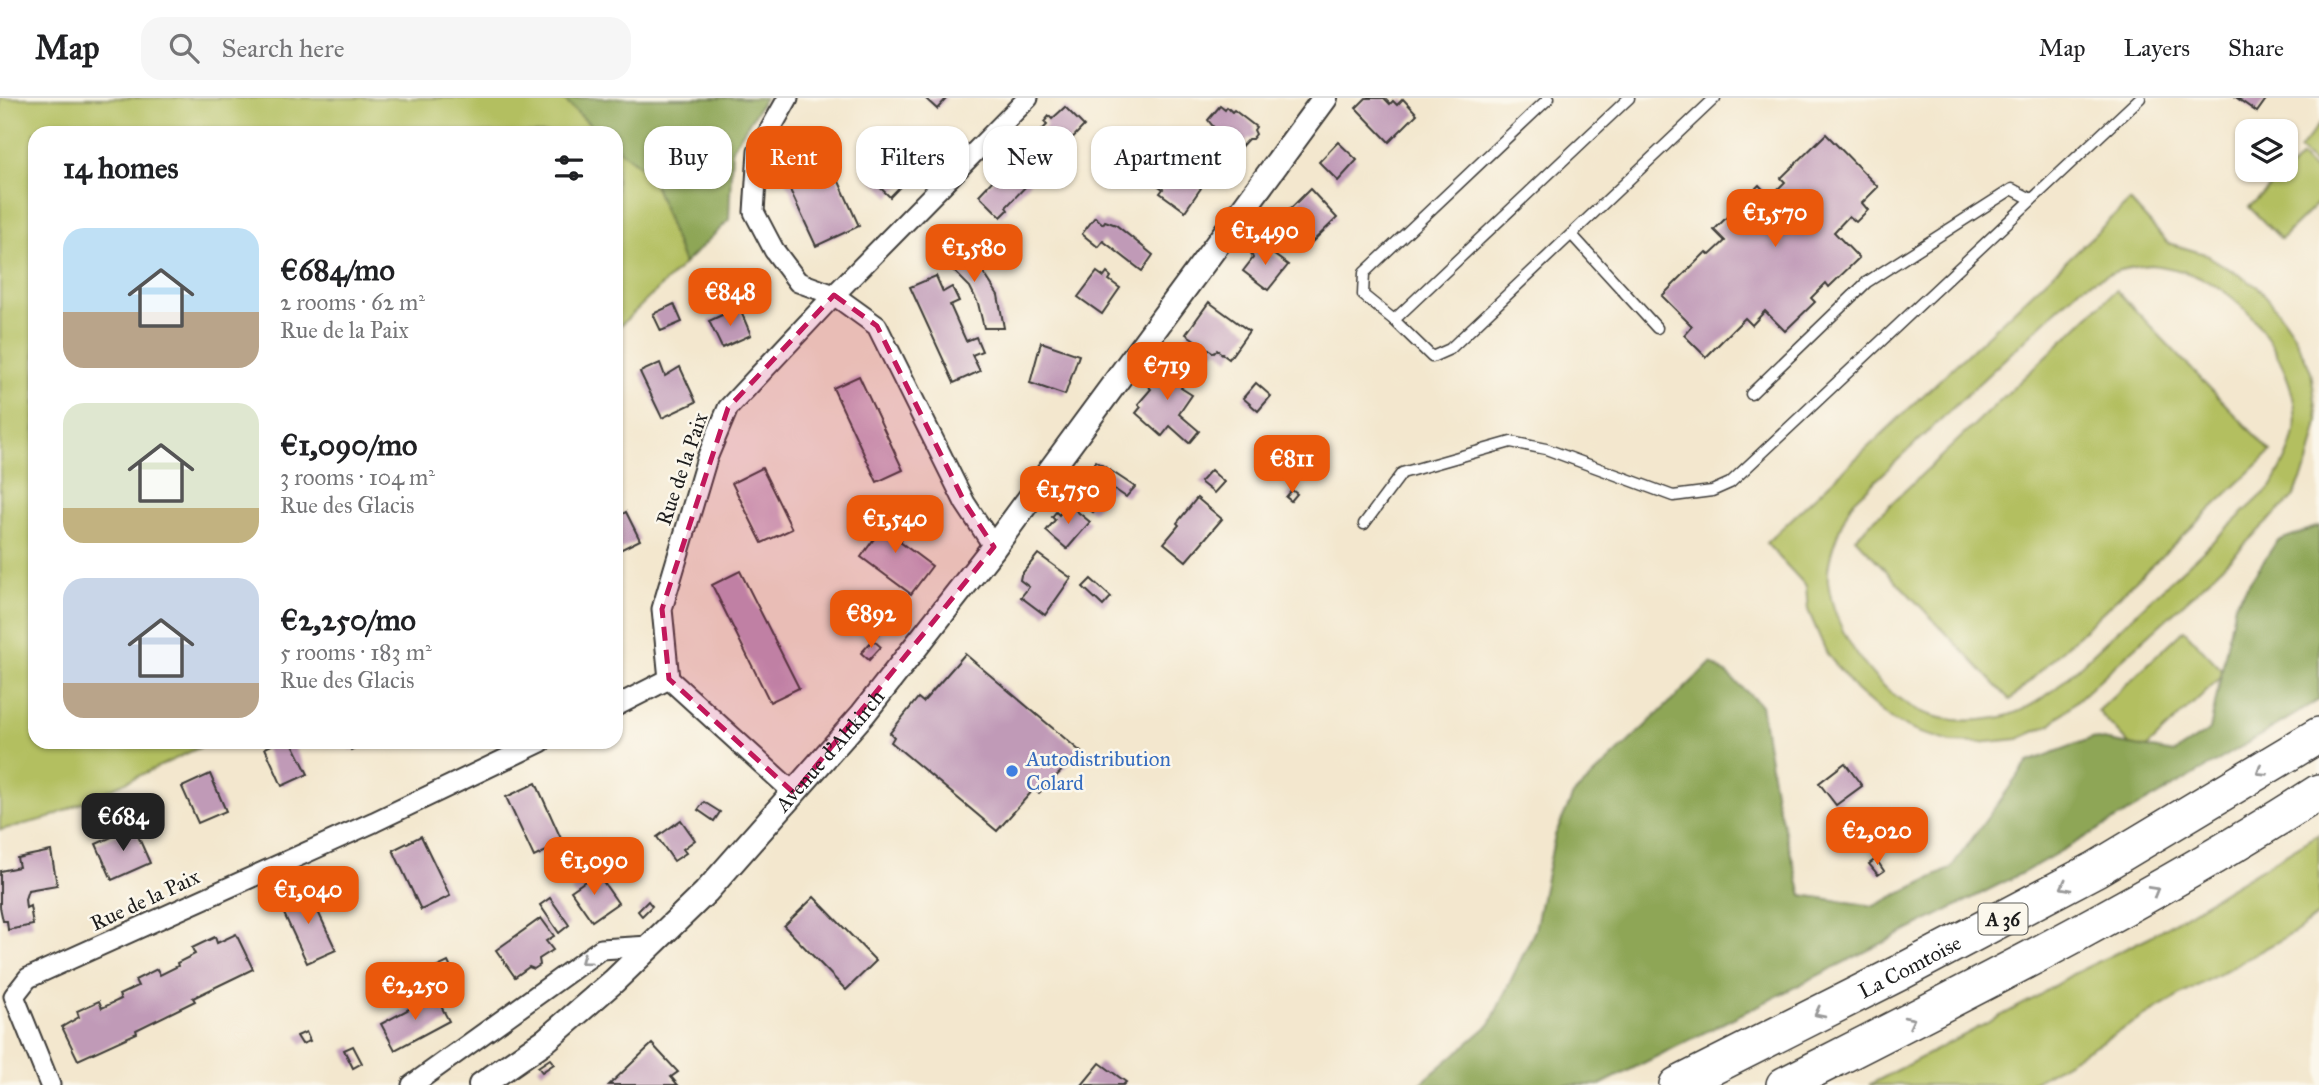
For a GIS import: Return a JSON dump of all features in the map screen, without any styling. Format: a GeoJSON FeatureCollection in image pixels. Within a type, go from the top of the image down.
{"type":"FeatureCollection","features":[{"type":"Feature","properties":{"kind":"highway","name":"La Comtoise"},"geometry":{"type":"LineString","coordinates":[[1677,1085],[1901,972],[2096,869],[2319,735]]}},
{"type":"Feature","properties":{"kind":"highway","name":"A 36"},"geometry":{"type":"LineString","coordinates":[[1784,1085],[1956,998],[2131,904],[2319,792]]}},
{"type":"Feature","properties":{"kind":"street"},"geometry":{"type":"LineString","coordinates":[[788,98],[758,151],[754,212],[774,250],[798,282],[834,295],[877,327],[965,503],[994,547]]}},
{"type":"Feature","properties":{"kind":"street","name":"Rue de la Paix"},"geometry":{"type":"LineString","coordinates":[[669,679],[662,609],[707,458],[728,408],[834,295],[1028,98]]}},
{"type":"Feature","properties":{"kind":"street","name":"Avenue d'Altkirch"},"geometry":{"type":"LineString","coordinates":[[481,1085],[546,1040],[614,981],[706,892],[863,713],[994,547],[1325,98]]}},
{"type":"Feature","properties":{"kind":"street"},"geometry":{"type":"LineString","coordinates":[[623,702],[669,679],[794,793]]}},
{"type":"Feature","properties":{"kind":"street","name":"Rue de la Paix"},"geometry":{"type":"LineString","coordinates":[[51,1085],[15,996],[28,978],[526,749]]}},
{"type":"Feature","properties":{"kind":"street"},"geometry":{"type":"LineString","coordinates":[[412,1085],[601,949],[649,946]]}},
{"type":"Feature","properties":{"kind":"lane"},"geometry":{"type":"LineString","coordinates":[[1549,98],[1364,273],[1363,295],[1394,320],[1432,357],[1450,349],[1715,98]]}},
{"type":"Feature","properties":{"kind":"lane"},"geometry":{"type":"LineString","coordinates":[[1394,320],[1629,98]]}},
{"type":"Feature","properties":{"kind":"lane"},"geometry":{"type":"LineString","coordinates":[[1364,524],[1402,472],[1511,442],[1546,449],[1672,496],[1712,491],[1730,482],[2140,98]]}},
{"type":"Feature","properties":{"kind":"lane"},"geometry":{"type":"LineString","coordinates":[[1751,394],[1867,282],[2012,189],[2031,199]]}},
{"type":"Feature","properties":{"kind":"lane"},"geometry":{"type":"LineString","coordinates":[[1572,235],[1657,328]]}},
{"type":"Feature","properties":{"kind":"highlighted area"},"geometry":{"type":"Polygon","coordinates":[[[834,295],[877,326],[965,503],[994,547],[794,793],[669,679],[662,609],[728,408],[834,295]]]}},
{"type":"Feature","properties":{"kind":"green space"},"geometry":{"type":"Polygon","coordinates":[[[0,98],[562,98],[592,126],[28,126],[28,749],[196,749],[49,818],[0,830],[0,98]]]}},
{"type":"Feature","properties":{"kind":"green space"},"geometry":{"type":"Polygon","coordinates":[[[562,98],[765,98],[732,149],[732,126],[644,126],[644,169],[623,153],[623,126],[592,126],[562,98]]]}},
{"type":"Feature","properties":{"kind":"green space"},"geometry":{"type":"Polygon","coordinates":[[[2319,124],[2319,168],[2299,150],[2319,124]]]}},
{"type":"Feature","properties":{"kind":"green space"},"geometry":{"type":"Polygon","coordinates":[[[623,153],[644,169],[644,189],[656,189],[684,264],[623,323],[623,153]]]}},
{"type":"Feature","properties":{"kind":"green space"},"geometry":{"type":"Polygon","coordinates":[[[2301,157],[2319,175],[2319,202],[2281,239],[2249,207],[2275,182],[2298,182],[2298,160],[2301,157]]]}},
{"type":"Feature","properties":{"kind":"green space"},"geometry":{"type":"Polygon","coordinates":[[[656,189],[730,189],[729,220],[684,264],[656,189]]]}},
{"type":"Feature","properties":{"kind":"green space"},"geometry":{"type":"Polygon","coordinates":[[[2130,201],[2168,243],[2205,254],[2258,287],[2293,333],[2311,371],[2318,422],[2308,464],[2294,496],[2197,591],[2050,725],[2018,739],[1978,743],[1951,742],[1917,732],[1890,719],[1856,690],[1827,654],[1808,610],[1806,586],[1766,543],[2130,201]],[[2151,265],[2132,267],[2106,275],[2080,288],[1851,504],[1829,562],[1828,581],[1832,601],[1838,620],[1859,658],[1888,690],[1904,702],[1931,715],[1968,720],[2004,716],[2034,703],[2054,690],[2272,486],[2289,452],[2296,422],[2290,385],[2283,367],[2268,339],[2243,307],[2211,283],[2173,269],[2151,265]]]}},
{"type":"Feature","properties":{"kind":"green space"},"geometry":{"type":"Polygon","coordinates":[[[2116,290],[2271,452],[2010,700],[1855,538],[2116,290]]]}},
{"type":"Feature","properties":{"kind":"green space"},"geometry":{"type":"Polygon","coordinates":[[[2319,526],[2319,700],[2024,872],[1600,1085],[1419,1085],[1490,1024],[1535,930],[1555,835],[1573,795],[1711,663],[1761,705],[1776,798],[1802,895],[1874,906],[1950,869],[2028,762],[2092,738],[2174,753],[2210,730],[2235,604],[2277,541],[2319,526]]]}},
{"type":"Feature","properties":{"kind":"green space"},"geometry":{"type":"Polygon","coordinates":[[[2184,630],[2225,673],[2139,755],[2098,711],[2184,630]]]}},
{"type":"Feature","properties":{"kind":"green space"},"geometry":{"type":"Polygon","coordinates":[[[2319,834],[2319,914],[2297,931],[2179,996],[2028,1085],[1869,1085],[2033,999],[2073,974],[2149,937],[2319,834]]]}},
{"type":"Feature","properties":{"kind":"building"},"geometry":{"type":"Polygon","coordinates":[[[925,98],[947,98],[937,109],[925,98]]]}},
{"type":"Feature","properties":{"kind":"building"},"geometry":{"type":"Polygon","coordinates":[[[1366,98],[1384,98],[1390,104],[1393,101],[1397,105],[1403,99],[1417,114],[1389,142],[1356,108],[1366,98]]]}},
{"type":"Feature","properties":{"kind":"building"},"geometry":{"type":"Polygon","coordinates":[[[2237,98],[2267,98],[2257,112],[2237,98]]]}},
{"type":"Feature","properties":{"kind":"building"},"geometry":{"type":"Polygon","coordinates":[[[1220,106],[1225,110],[1227,107],[1256,127],[1256,134],[1246,141],[1246,126],[1213,126],[1208,120],[1220,106]]]}},
{"type":"Feature","properties":{"kind":"building"},"geometry":{"type":"Polygon","coordinates":[[[1065,107],[1084,126],[1077,133],[1077,126],[1046,126],[1044,122],[1049,116],[1052,119],[1065,107]]]}},
{"type":"Feature","properties":{"kind":"building"},"geometry":{"type":"Polygon","coordinates":[[[1826,134],[1878,187],[1862,203],[1868,210],[1856,222],[1849,216],[1834,232],[1859,258],[1829,287],[1826,283],[1811,298],[1815,302],[1785,331],[1765,311],[1752,325],[1745,318],[1706,357],[1684,335],[1692,326],[1662,296],[1706,252],[1710,255],[1725,241],[1714,230],[1759,185],[1770,197],[1785,182],[1781,178],[1826,134]]]}},
{"type":"Feature","properties":{"kind":"building"},"geometry":{"type":"Polygon","coordinates":[[[1338,142],[1357,160],[1338,181],[1319,162],[1338,142]]]}},
{"type":"Feature","properties":{"kind":"building"},"geometry":{"type":"Polygon","coordinates":[[[842,188],[859,226],[816,246],[790,189],[842,188]]]}},
{"type":"Feature","properties":{"kind":"building"},"geometry":{"type":"Polygon","coordinates":[[[882,189],[898,189],[890,197],[882,189]]]}},
{"type":"Feature","properties":{"kind":"building"},"geometry":{"type":"Polygon","coordinates":[[[985,189],[1023,189],[1006,207],[1008,210],[1001,217],[979,195],[985,189]]]}},
{"type":"Feature","properties":{"kind":"building"},"geometry":{"type":"Polygon","coordinates":[[[1163,189],[1200,189],[1185,211],[1160,193],[1163,189]]]}},
{"type":"Feature","properties":{"kind":"building"},"geometry":{"type":"Polygon","coordinates":[[[1310,189],[1337,218],[1312,242],[1285,214],[1310,189]]]}},
{"type":"Feature","properties":{"kind":"building"},"geometry":{"type":"Polygon","coordinates":[[[1095,217],[1103,224],[1105,221],[1116,225],[1153,255],[1142,271],[1103,241],[1098,247],[1082,234],[1095,217]]]}},
{"type":"Feature","properties":{"kind":"building"},"geometry":{"type":"Polygon","coordinates":[[[941,240],[970,257],[980,267],[998,295],[1004,328],[984,328],[978,303],[970,287],[951,268],[935,260],[941,240]]]}},
{"type":"Feature","properties":{"kind":"building"},"geometry":{"type":"Polygon","coordinates":[[[1262,246],[1288,265],[1268,290],[1243,271],[1253,258],[1253,248],[1262,246]]]}},
{"type":"Feature","properties":{"kind":"building"},"geometry":{"type":"Polygon","coordinates":[[[1097,272],[1104,277],[1107,273],[1111,277],[1109,280],[1120,288],[1102,314],[1078,297],[1097,272]]]}},
{"type":"Feature","properties":{"kind":"building"},"geometry":{"type":"Polygon","coordinates":[[[936,276],[943,292],[952,287],[959,301],[950,305],[966,341],[976,337],[982,351],[972,355],[980,371],[954,383],[910,287],[936,276]]]}},
{"type":"Feature","properties":{"kind":"building"},"geometry":{"type":"Polygon","coordinates":[[[1209,302],[1249,331],[1229,359],[1217,350],[1214,353],[1186,334],[1209,302]]]}},
{"type":"Feature","properties":{"kind":"building"},"geometry":{"type":"Polygon","coordinates":[[[674,304],[682,322],[661,331],[653,314],[674,304]]]}},
{"type":"Feature","properties":{"kind":"building"},"geometry":{"type":"Polygon","coordinates":[[[739,307],[751,335],[722,348],[709,321],[739,307]]]}},
{"type":"Feature","properties":{"kind":"building"},"geometry":{"type":"Polygon","coordinates":[[[1041,342],[1079,355],[1065,395],[1030,383],[1041,342]]]}},
{"type":"Feature","properties":{"kind":"building"},"geometry":{"type":"Polygon","coordinates":[[[1166,358],[1189,377],[1181,388],[1192,395],[1179,414],[1199,431],[1189,443],[1170,426],[1162,436],[1136,413],[1141,407],[1138,404],[1151,389],[1148,386],[1166,358]]]}},
{"type":"Feature","properties":{"kind":"building"},"geometry":{"type":"Polygon","coordinates":[[[660,363],[665,376],[680,367],[696,402],[662,418],[640,372],[660,363]]]}},
{"type":"Feature","properties":{"kind":"building"},"geometry":{"type":"Polygon","coordinates":[[[859,376],[903,470],[877,482],[833,388],[859,376]]]}},
{"type":"Feature","properties":{"kind":"building"},"geometry":{"type":"Polygon","coordinates":[[[1256,383],[1271,396],[1258,411],[1243,398],[1256,383]]]}},
{"type":"Feature","properties":{"kind":"building"},"geometry":{"type":"Polygon","coordinates":[[[1096,461],[1135,487],[1126,497],[1114,489],[1112,493],[1110,491],[1093,512],[1078,500],[1083,493],[1077,489],[1084,478],[1080,475],[1085,468],[1089,471],[1096,461]]]}},
{"type":"Feature","properties":{"kind":"building"},"geometry":{"type":"Polygon","coordinates":[[[762,468],[792,529],[762,543],[732,483],[762,468]]]}},
{"type":"Feature","properties":{"kind":"building"},"geometry":{"type":"Polygon","coordinates":[[[1211,470],[1224,482],[1214,493],[1200,482],[1211,470]]]}},
{"type":"Feature","properties":{"kind":"building"},"geometry":{"type":"Polygon","coordinates":[[[1292,490],[1297,494],[1291,501],[1286,497],[1292,490]]]}},
{"type":"Feature","properties":{"kind":"building"},"geometry":{"type":"Polygon","coordinates":[[[1197,498],[1222,519],[1186,561],[1164,543],[1197,498]]]}},
{"type":"Feature","properties":{"kind":"building"},"geometry":{"type":"Polygon","coordinates":[[[1068,504],[1090,522],[1067,549],[1046,531],[1055,520],[1052,517],[1056,512],[1059,515],[1068,504]]]}},
{"type":"Feature","properties":{"kind":"building"},"geometry":{"type":"Polygon","coordinates":[[[878,509],[907,532],[900,542],[932,566],[911,594],[861,557],[881,529],[870,521],[878,509]]]}},
{"type":"Feature","properties":{"kind":"building"},"geometry":{"type":"Polygon","coordinates":[[[626,512],[640,540],[623,548],[623,514],[626,512]]]}},
{"type":"Feature","properties":{"kind":"building"},"geometry":{"type":"Polygon","coordinates":[[[1038,554],[1071,578],[1045,615],[1021,597],[1029,587],[1020,580],[1021,575],[1038,554]]]}},
{"type":"Feature","properties":{"kind":"building"},"geometry":{"type":"Polygon","coordinates":[[[740,571],[799,688],[770,702],[712,585],[740,571]]]}},
{"type":"Feature","properties":{"kind":"building"},"geometry":{"type":"Polygon","coordinates":[[[1091,579],[1111,597],[1103,606],[1083,587],[1091,579]]]}},
{"type":"Feature","properties":{"kind":"building"},"geometry":{"type":"Polygon","coordinates":[[[874,599],[883,607],[887,602],[898,611],[875,637],[855,620],[874,599]]]}},
{"type":"Feature","properties":{"kind":"building"},"geometry":{"type":"Polygon","coordinates":[[[873,640],[881,647],[869,660],[861,653],[873,640]]]}},
{"type":"Feature","properties":{"kind":"building"},"geometry":{"type":"Polygon","coordinates":[[[965,654],[1081,752],[1039,793],[1034,789],[997,831],[891,742],[894,737],[890,733],[918,698],[923,702],[965,654]]]}},
{"type":"Feature","properties":{"kind":"building"},"geometry":{"type":"Polygon","coordinates":[[[265,749],[296,749],[308,774],[282,786],[265,749]]]}},
{"type":"Feature","properties":{"kind":"building"},"geometry":{"type":"Polygon","coordinates":[[[1845,763],[1862,786],[1836,805],[1819,783],[1845,763]]]}},
{"type":"Feature","properties":{"kind":"building"},"geometry":{"type":"Polygon","coordinates":[[[210,774],[226,811],[198,823],[182,787],[210,774]]]}},
{"type":"Feature","properties":{"kind":"building"},"geometry":{"type":"Polygon","coordinates":[[[536,783],[563,843],[534,857],[506,797],[536,783]]]}},
{"type":"Feature","properties":{"kind":"building"},"geometry":{"type":"Polygon","coordinates":[[[704,802],[720,812],[714,821],[698,810],[704,802]]]}},
{"type":"Feature","properties":{"kind":"building"},"geometry":{"type":"Polygon","coordinates":[[[681,820],[695,840],[683,849],[686,853],[674,861],[657,837],[681,820]]]}},
{"type":"Feature","properties":{"kind":"building"},"geometry":{"type":"Polygon","coordinates":[[[134,827],[150,863],[112,880],[96,844],[134,827]]]}},
{"type":"Feature","properties":{"kind":"building"},"geometry":{"type":"Polygon","coordinates":[[[421,836],[450,896],[421,910],[393,850],[421,836]]]}},
{"type":"Feature","properties":{"kind":"building"},"geometry":{"type":"Polygon","coordinates":[[[51,851],[57,885],[28,890],[26,908],[30,906],[33,925],[8,930],[0,907],[0,871],[19,867],[17,858],[51,851]]]}},
{"type":"Feature","properties":{"kind":"building"},"geometry":{"type":"Polygon","coordinates":[[[1876,859],[1884,871],[1878,875],[1869,864],[1876,859]]]}},
{"type":"Feature","properties":{"kind":"building"},"geometry":{"type":"Polygon","coordinates":[[[597,873],[618,903],[592,921],[571,891],[597,873]]]}},
{"type":"Feature","properties":{"kind":"building"},"geometry":{"type":"Polygon","coordinates":[[[308,890],[336,950],[307,963],[279,903],[308,890]]]}},
{"type":"Feature","properties":{"kind":"building"},"geometry":{"type":"Polygon","coordinates":[[[814,897],[876,961],[846,990],[784,926],[814,897]]]}},
{"type":"Feature","properties":{"kind":"building"},"geometry":{"type":"Polygon","coordinates":[[[550,898],[569,925],[559,933],[540,905],[550,898]]]}},
{"type":"Feature","properties":{"kind":"building"},"geometry":{"type":"Polygon","coordinates":[[[648,901],[652,906],[642,916],[638,911],[648,901]]]}},
{"type":"Feature","properties":{"kind":"building"},"geometry":{"type":"Polygon","coordinates":[[[541,918],[554,936],[546,941],[553,950],[539,959],[540,965],[534,969],[529,967],[515,977],[496,950],[541,918]]]}},
{"type":"Feature","properties":{"kind":"building"},"geometry":{"type":"Polygon","coordinates":[[[236,934],[253,969],[193,998],[195,1001],[136,1030],[137,1033],[78,1060],[62,1027],[79,1017],[77,1011],[99,1001],[102,1008],[121,999],[119,995],[138,986],[135,980],[157,969],[160,975],[178,966],[177,963],[195,954],[192,948],[215,937],[217,943],[236,934]]]}},
{"type":"Feature","properties":{"kind":"building"},"geometry":{"type":"Polygon","coordinates":[[[448,962],[456,979],[431,991],[423,974],[448,962]]]}},
{"type":"Feature","properties":{"kind":"building"},"geometry":{"type":"Polygon","coordinates":[[[435,995],[449,1021],[395,1050],[381,1024],[435,995]]]}},
{"type":"Feature","properties":{"kind":"building"},"geometry":{"type":"Polygon","coordinates":[[[306,1032],[310,1041],[302,1044],[297,1036],[306,1032]]]}},
{"type":"Feature","properties":{"kind":"building"},"geometry":{"type":"Polygon","coordinates":[[[652,1044],[678,1072],[671,1077],[678,1085],[609,1085],[652,1044]]]}},
{"type":"Feature","properties":{"kind":"building"},"geometry":{"type":"Polygon","coordinates":[[[353,1046],[362,1063],[353,1068],[344,1050],[353,1046]]]}},
{"type":"Feature","properties":{"kind":"building"},"geometry":{"type":"Polygon","coordinates":[[[550,1059],[554,1064],[542,1072],[538,1067],[550,1059]]]}},
{"type":"Feature","properties":{"kind":"building"},"geometry":{"type":"Polygon","coordinates":[[[1100,1063],[1126,1082],[1123,1085],[1082,1085],[1100,1063]]]}},
{"type":"Feature","properties":{"kind":"place","name":"Autodistribution Colard"},"geometry":{"type":"Point","coordinates":[1012,771]}}]}
